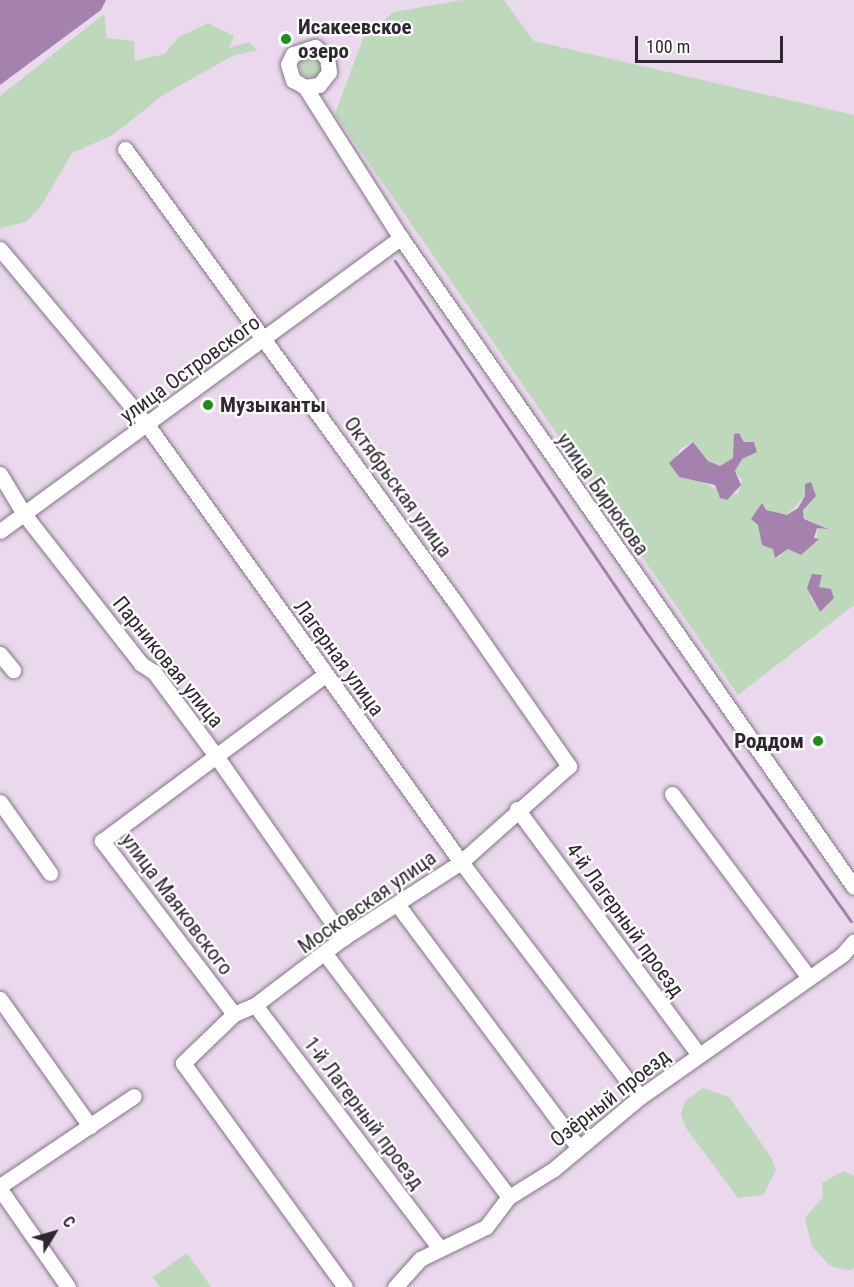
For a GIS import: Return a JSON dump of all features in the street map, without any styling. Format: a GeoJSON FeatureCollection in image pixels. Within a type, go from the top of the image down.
{"type":"FeatureCollection","features":[{"type":"Feature","properties":{"kind":"street","name":"улица Бирюкова"},"geometry":{"type":"LineString","coordinates":[[325,119],[326,79],[330,64],[325,54],[315,47],[301,48],[290,60],[289,71],[305,87],[325,119],[401,238],[854,887]]}},
{"type":"Feature","properties":{"kind":"street"},"geometry":{"type":"LineString","coordinates":[[305,87],[326,79]]}},
{"type":"Feature","properties":{"kind":"street","name":"Октябрьская улица"},"geometry":{"type":"LineString","coordinates":[[125,148],[267,341],[568,766]]}},
{"type":"Feature","properties":{"kind":"street","name":"улица Островского"},"geometry":{"type":"LineString","coordinates":[[0,531],[267,341],[401,238]]}},
{"type":"Feature","properties":{"kind":"street","name":"Лагерная улица"},"geometry":{"type":"LineString","coordinates":[[0,249],[148,426],[461,862],[640,1097]]}},
{"type":"Feature","properties":{"kind":"street","name":"Парниковая улица"},"geometry":{"type":"LineString","coordinates":[[0,474],[24,514],[141,664],[154,672],[214,753],[343,938]]}},
{"type":"Feature","properties":{"kind":"street"},"geometry":{"type":"LineString","coordinates":[[0,654],[13,670]]}},
{"type":"Feature","properties":{"kind":"street","name":"улица Маяковского"},"geometry":{"type":"LineString","coordinates":[[234,1014],[102,841],[214,753],[325,675]]}},
{"type":"Feature","properties":{"kind":"street","name":"Московская улица"},"geometry":{"type":"LineString","coordinates":[[345,1287],[183,1063],[234,1014],[255,1005],[326,955],[343,938],[461,862],[517,809],[568,766]]}},
{"type":"Feature","properties":{"kind":"street"},"geometry":{"type":"LineString","coordinates":[[672,794],[809,978]]}},
{"type":"Feature","properties":{"kind":"street"},"geometry":{"type":"LineString","coordinates":[[0,802],[50,873]]}},
{"type":"Feature","properties":{"kind":"street","name":"4-й Лагерный проезд"},"geometry":{"type":"LineString","coordinates":[[517,809],[699,1055]]}},
{"type":"Feature","properties":{"kind":"street"},"geometry":{"type":"LineString","coordinates":[[397,904],[578,1147]]}},
{"type":"Feature","properties":{"kind":"street","name":"Озёрный проезд"},"geometry":{"type":"LineString","coordinates":[[395,1287],[420,1259],[440,1247],[486,1227],[509,1197],[578,1147],[640,1097],[809,978],[854,941]]}},
{"type":"Feature","properties":{"kind":"street"},"geometry":{"type":"LineString","coordinates":[[326,955],[509,1197]]}},
{"type":"Feature","properties":{"kind":"street"},"geometry":{"type":"LineString","coordinates":[[0,999],[90,1126]]}},
{"type":"Feature","properties":{"kind":"street","name":"1-й Лагерный проезд"},"geometry":{"type":"LineString","coordinates":[[255,1005],[440,1247]]}},
{"type":"Feature","properties":{"kind":"street"},"geometry":{"type":"LineString","coordinates":[[68,1287],[0,1187],[134,1096]]}},
{"type":"Feature","properties":{"kind":"green space"},"geometry":{"type":"Polygon","coordinates":[[[462,0],[504,0],[534,41],[854,115],[854,605],[738,695],[335,114],[364,36],[394,12],[462,0]],[[739,433],[733,458],[720,466],[708,461],[693,442],[681,448],[672,464],[679,477],[694,477],[721,492],[738,494],[742,480],[735,471],[742,459],[757,452],[754,442],[745,442],[739,433]],[[805,496],[787,515],[755,516],[778,558],[788,549],[801,555],[817,539],[817,528],[826,528],[805,519],[803,510],[811,500],[805,496]],[[822,575],[811,579],[811,599],[820,612],[834,598],[831,589],[819,587],[822,575]]]}},
{"type":"Feature","properties":{"kind":"green space"},"geometry":{"type":"Polygon","coordinates":[[[104,14],[107,38],[134,41],[135,61],[164,54],[179,37],[208,23],[234,36],[229,48],[249,42],[257,50],[232,56],[163,95],[113,135],[72,153],[41,206],[26,222],[0,228],[0,96],[104,14]]]}},
{"type":"Feature","properties":{"kind":"green space"},"geometry":{"type":"Polygon","coordinates":[[[311,55],[319,58],[322,66],[319,74],[311,77],[303,74],[300,66],[303,58],[311,55]]]}},
{"type":"Feature","properties":{"kind":"green space"},"geometry":{"type":"Polygon","coordinates":[[[703,1088],[729,1097],[771,1157],[776,1170],[763,1195],[738,1198],[686,1128],[681,1114],[685,1101],[703,1088]]]}},
{"type":"Feature","properties":{"kind":"green space"},"geometry":{"type":"Polygon","coordinates":[[[844,1171],[854,1176],[854,1268],[849,1270],[830,1266],[811,1245],[805,1218],[823,1197],[822,1183],[844,1171]]]}},
{"type":"Feature","properties":{"kind":"green space"},"geometry":{"type":"Polygon","coordinates":[[[187,1253],[211,1287],[160,1287],[153,1277],[187,1253]]]}},
{"type":"Feature","properties":{"kind":"shaded area"},"geometry":{"type":"Polygon","coordinates":[[[0,0],[106,0],[101,10],[0,85],[0,0]]]}},
{"type":"Feature","properties":{"kind":"shaded area"},"geometry":{"type":"Polygon","coordinates":[[[739,433],[744,442],[754,442],[757,452],[742,459],[735,471],[741,485],[727,500],[720,498],[715,485],[679,477],[669,463],[693,442],[708,461],[720,466],[733,458],[734,434],[739,433]]]}},
{"type":"Feature","properties":{"kind":"shaded area"},"geometry":{"type":"Polygon","coordinates":[[[811,482],[816,496],[803,510],[804,519],[828,529],[817,528],[814,538],[819,539],[801,555],[788,549],[775,558],[773,549],[762,545],[758,525],[751,519],[762,503],[766,510],[787,515],[798,508],[805,496],[805,484],[811,482]]]}},
{"type":"Feature","properties":{"kind":"shaded area"},"geometry":{"type":"Polygon","coordinates":[[[812,574],[822,575],[819,587],[831,589],[834,598],[820,612],[807,588],[812,574]]]}},
{"type":"Feature","properties":{"kind":"waterway"},"geometry":{"type":"LineString","coordinates":[[395,261],[644,629],[851,921]]}},
{"type":"Feature","properties":{"kind":"place","name":"Исакеевское озеро"},"geometry":{"type":"Point","coordinates":[286,39]}},
{"type":"Feature","properties":{"kind":"place","name":"Музыканты"},"geometry":{"type":"Point","coordinates":[208,405]}},
{"type":"Feature","properties":{"kind":"place","name":"Роддом"},"geometry":{"type":"Point","coordinates":[818,741]}}]}
